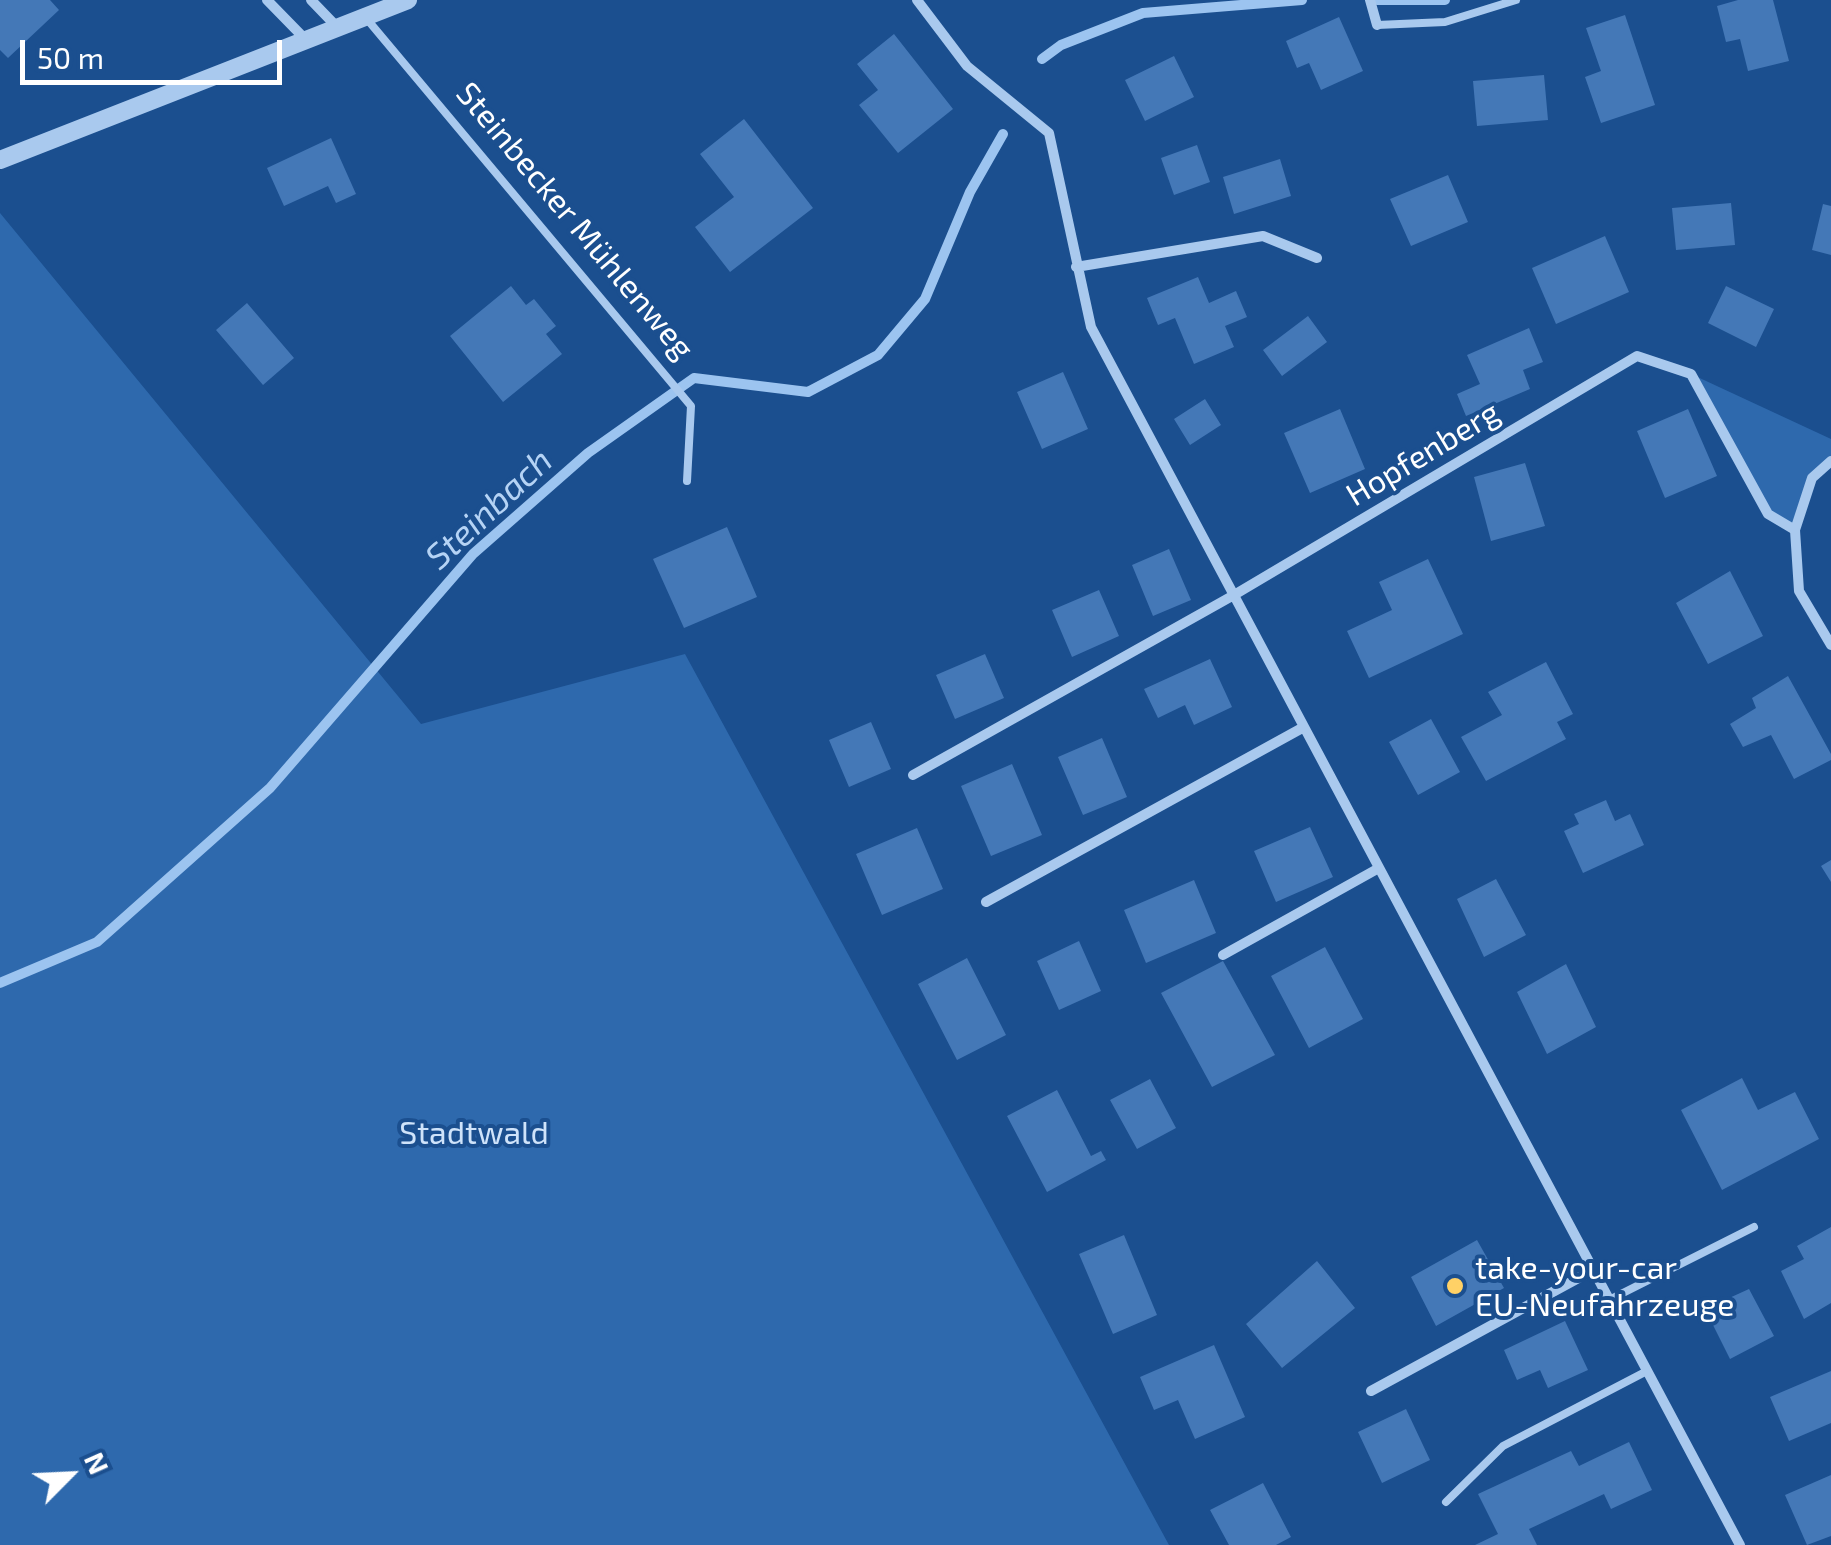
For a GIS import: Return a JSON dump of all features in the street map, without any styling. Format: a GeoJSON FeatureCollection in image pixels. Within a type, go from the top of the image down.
{"type":"FeatureCollection","features":[{"type":"Feature","properties":{"kind":"street"},"geometry":{"type":"LineString","coordinates":[[266,0],[308,42]]}},
{"type":"Feature","properties":{"kind":"street"},"geometry":{"type":"LineString","coordinates":[[311,0],[337,28]]}},
{"type":"Feature","properties":{"kind":"street"},"geometry":{"type":"LineString","coordinates":[[0,160],[408,0]]}},
{"type":"Feature","properties":{"kind":"street"},"geometry":{"type":"LineString","coordinates":[[917,0],[967,66],[1049,133],[1090,327],[1740,1545]]}},
{"type":"Feature","properties":{"kind":"street"},"geometry":{"type":"LineString","coordinates":[[1370,0],[1377,25]]}},
{"type":"Feature","properties":{"kind":"street"},"geometry":{"type":"LineString","coordinates":[[1076,267],[1263,236],[1317,258]]}},
{"type":"Feature","properties":{"kind":"street","name":"Hopfenberg"},"geometry":{"type":"LineString","coordinates":[[913,774],[1234,595],[1637,356],[1691,374],[1768,514],[1795,530]]}},
{"type":"Feature","properties":{"kind":"street"},"geometry":{"type":"LineString","coordinates":[[1831,460],[1812,478],[1795,530],[1799,591],[1831,645]]}},
{"type":"Feature","properties":{"kind":"street"},"geometry":{"type":"LineString","coordinates":[[986,902],[1304,727]]}},
{"type":"Feature","properties":{"kind":"street"},"geometry":{"type":"LineString","coordinates":[[1224,955],[1379,868]]}},
{"type":"Feature","properties":{"kind":"street"},"geometry":{"type":"LineString","coordinates":[[1371,1391],[1593,1270]]}},
{"type":"Feature","properties":{"kind":"lane"},"geometry":{"type":"LineString","coordinates":[[1377,25],[1445,22],[1516,0]]}},
{"type":"Feature","properties":{"kind":"lane","name":"Steinbecker Mühlenweg"},"geometry":{"type":"LineString","coordinates":[[365,16],[691,406],[687,481]]}},
{"type":"Feature","properties":{"kind":"lane"},"geometry":{"type":"LineString","coordinates":[[1609,1300],[1754,1227]]}},
{"type":"Feature","properties":{"kind":"lane"},"geometry":{"type":"LineString","coordinates":[[1446,1502],[1503,1446],[1647,1370]]}},
{"type":"Feature","properties":{"kind":"green space","name":"Stadtwald"},"geometry":{"type":"Polygon","coordinates":[[[0,213],[421,724],[685,654],[1169,1545],[0,1545],[0,213]]]}},
{"type":"Feature","properties":{"kind":"green space"},"geometry":{"type":"Polygon","coordinates":[[[1691,374],[1831,439],[1831,461],[1812,478],[1795,530],[1768,514],[1691,374]]]}},
{"type":"Feature","properties":{"kind":"building"},"geometry":{"type":"Polygon","coordinates":[[[0,0],[50,0],[59,10],[8,58],[0,50],[0,0]]]}},
{"type":"Feature","properties":{"kind":"building"},"geometry":{"type":"Polygon","coordinates":[[[1738,0],[1773,0],[1789,61],[1748,71],[1740,39],[1726,42],[1717,6],[1738,0]]]}},
{"type":"Feature","properties":{"kind":"building"},"geometry":{"type":"Polygon","coordinates":[[[1625,15],[1655,105],[1601,123],[1585,77],[1601,71],[1586,28],[1625,15]]]}},
{"type":"Feature","properties":{"kind":"building"},"geometry":{"type":"Polygon","coordinates":[[[1339,17],[1363,71],[1321,90],[1309,63],[1297,68],[1286,41],[1339,17]]]}},
{"type":"Feature","properties":{"kind":"building"},"geometry":{"type":"Polygon","coordinates":[[[894,34],[953,109],[898,153],[859,105],[878,90],[857,64],[894,34]]]}},
{"type":"Feature","properties":{"kind":"building"},"geometry":{"type":"Polygon","coordinates":[[[1174,56],[1194,97],[1145,121],[1125,80],[1174,56]]]}},
{"type":"Feature","properties":{"kind":"building"},"geometry":{"type":"Polygon","coordinates":[[[1544,75],[1548,120],[1477,126],[1473,81],[1544,75]]]}},
{"type":"Feature","properties":{"kind":"building"},"geometry":{"type":"Polygon","coordinates":[[[744,119],[813,208],[730,272],[695,227],[734,197],[700,154],[744,119]]]}},
{"type":"Feature","properties":{"kind":"building"},"geometry":{"type":"Polygon","coordinates":[[[331,138],[356,194],[336,203],[328,186],[284,206],[267,168],[331,138]]]}},
{"type":"Feature","properties":{"kind":"building"},"geometry":{"type":"Polygon","coordinates":[[[1197,145],[1210,182],[1174,195],[1161,158],[1197,145]]]}},
{"type":"Feature","properties":{"kind":"building"},"geometry":{"type":"Polygon","coordinates":[[[1280,159],[1291,196],[1234,214],[1223,177],[1280,159]]]}},
{"type":"Feature","properties":{"kind":"building"},"geometry":{"type":"Polygon","coordinates":[[[1448,175],[1468,222],[1411,246],[1390,199],[1448,175]]]}},
{"type":"Feature","properties":{"kind":"building"},"geometry":{"type":"Polygon","coordinates":[[[1731,203],[1735,245],[1676,250],[1672,208],[1731,203]]]}},
{"type":"Feature","properties":{"kind":"building"},"geometry":{"type":"Polygon","coordinates":[[[1823,204],[1831,206],[1831,255],[1812,250],[1823,204]]]}},
{"type":"Feature","properties":{"kind":"building"},"geometry":{"type":"Polygon","coordinates":[[[1605,236],[1629,292],[1556,324],[1532,268],[1605,236]]]}},
{"type":"Feature","properties":{"kind":"building"},"geometry":{"type":"Polygon","coordinates":[[[1198,277],[1209,303],[1236,291],[1247,317],[1225,326],[1234,347],[1194,364],[1175,318],[1158,325],[1147,298],[1198,277]]]}},
{"type":"Feature","properties":{"kind":"building"},"geometry":{"type":"Polygon","coordinates":[[[511,286],[526,305],[534,299],[556,326],[546,334],[562,354],[503,402],[450,336],[511,286]]]}},
{"type":"Feature","properties":{"kind":"building"},"geometry":{"type":"Polygon","coordinates":[[[1726,286],[1774,309],[1756,347],[1708,323],[1726,286]]]}},
{"type":"Feature","properties":{"kind":"building"},"geometry":{"type":"Polygon","coordinates":[[[247,303],[294,358],[263,385],[216,330],[247,303]]]}},
{"type":"Feature","properties":{"kind":"building"},"geometry":{"type":"Polygon","coordinates":[[[1308,316],[1327,342],[1282,376],[1263,350],[1308,316]]]}},
{"type":"Feature","properties":{"kind":"building"},"geometry":{"type":"Polygon","coordinates":[[[1529,328],[1543,362],[1523,370],[1530,389],[1466,416],[1457,394],[1480,384],[1467,355],[1529,328]]]}},
{"type":"Feature","properties":{"kind":"building"},"geometry":{"type":"Polygon","coordinates":[[[1063,372],[1088,429],[1042,449],[1017,392],[1063,372]]]}},
{"type":"Feature","properties":{"kind":"building"},"geometry":{"type":"Polygon","coordinates":[[[1205,399],[1221,425],[1190,445],[1174,419],[1205,399]]]}},
{"type":"Feature","properties":{"kind":"building"},"geometry":{"type":"Polygon","coordinates":[[[1340,409],[1365,469],[1310,493],[1284,433],[1340,409]]]}},
{"type":"Feature","properties":{"kind":"building"},"geometry":{"type":"Polygon","coordinates":[[[1688,409],[1717,476],[1665,498],[1637,431],[1688,409]]]}},
{"type":"Feature","properties":{"kind":"building"},"geometry":{"type":"Polygon","coordinates":[[[1525,463],[1545,526],[1491,541],[1474,477],[1525,463]]]}},
{"type":"Feature","properties":{"kind":"building"},"geometry":{"type":"Polygon","coordinates":[[[727,527],[757,597],[684,628],[653,559],[727,527]]]}},
{"type":"Feature","properties":{"kind":"building"},"geometry":{"type":"Polygon","coordinates":[[[1169,549],[1191,600],[1153,616],[1132,565],[1169,549]]]}},
{"type":"Feature","properties":{"kind":"building"},"geometry":{"type":"Polygon","coordinates":[[[1428,559],[1463,634],[1369,678],[1347,631],[1392,610],[1379,582],[1428,559]]]}},
{"type":"Feature","properties":{"kind":"building"},"geometry":{"type":"Polygon","coordinates":[[[1730,571],[1763,636],[1708,664],[1676,603],[1730,571]]]}},
{"type":"Feature","properties":{"kind":"building"},"geometry":{"type":"Polygon","coordinates":[[[1099,590],[1119,636],[1072,657],[1052,610],[1099,590]]]}},
{"type":"Feature","properties":{"kind":"building"},"geometry":{"type":"Polygon","coordinates":[[[985,654],[1004,698],[955,719],[936,675],[985,654]]]}},
{"type":"Feature","properties":{"kind":"building"},"geometry":{"type":"Polygon","coordinates":[[[1210,659],[1232,707],[1194,725],[1185,705],[1158,718],[1144,689],[1210,659]]]}},
{"type":"Feature","properties":{"kind":"building"},"geometry":{"type":"Polygon","coordinates":[[[1546,662],[1573,714],[1557,722],[1566,739],[1486,781],[1461,737],[1502,715],[1488,692],[1546,662]]]}},
{"type":"Feature","properties":{"kind":"building"},"geometry":{"type":"Polygon","coordinates":[[[1788,676],[1831,754],[1831,760],[1794,779],[1771,735],[1743,747],[1730,724],[1756,708],[1752,698],[1788,676]]]}},
{"type":"Feature","properties":{"kind":"building"},"geometry":{"type":"Polygon","coordinates":[[[1431,719],[1460,772],[1418,795],[1389,742],[1431,719]]]}},
{"type":"Feature","properties":{"kind":"building"},"geometry":{"type":"Polygon","coordinates":[[[871,722],[891,769],[849,787],[829,740],[871,722]]]}},
{"type":"Feature","properties":{"kind":"building"},"geometry":{"type":"Polygon","coordinates":[[[1102,738],[1127,797],[1083,815],[1058,757],[1102,738]]]}},
{"type":"Feature","properties":{"kind":"building"},"geometry":{"type":"Polygon","coordinates":[[[1012,764],[1042,835],[991,856],[961,786],[1012,764]]]}},
{"type":"Feature","properties":{"kind":"building"},"geometry":{"type":"Polygon","coordinates":[[[1606,800],[1615,821],[1630,814],[1644,845],[1583,873],[1564,831],[1579,824],[1574,814],[1606,800]]]}},
{"type":"Feature","properties":{"kind":"building"},"geometry":{"type":"Polygon","coordinates":[[[1310,827],[1333,877],[1276,902],[1254,851],[1310,827]]]}},
{"type":"Feature","properties":{"kind":"building"},"geometry":{"type":"Polygon","coordinates":[[[917,828],[943,889],[882,915],[856,854],[917,828]]]}},
{"type":"Feature","properties":{"kind":"building"},"geometry":{"type":"Polygon","coordinates":[[[1831,860],[1831,882],[1821,866],[1831,860]]]}},
{"type":"Feature","properties":{"kind":"building"},"geometry":{"type":"Polygon","coordinates":[[[1496,879],[1526,935],[1484,957],[1457,899],[1496,879]]]}},
{"type":"Feature","properties":{"kind":"building"},"geometry":{"type":"Polygon","coordinates":[[[1194,880],[1216,933],[1146,963],[1124,910],[1194,880]]]}},
{"type":"Feature","properties":{"kind":"building"},"geometry":{"type":"Polygon","coordinates":[[[1079,941],[1101,991],[1059,1010],[1037,961],[1079,941]]]}},
{"type":"Feature","properties":{"kind":"building"},"geometry":{"type":"Polygon","coordinates":[[[1325,947],[1363,1019],[1309,1048],[1271,976],[1325,947]]]}},
{"type":"Feature","properties":{"kind":"building"},"geometry":{"type":"Polygon","coordinates":[[[967,958],[1006,1035],[957,1060],[918,984],[967,958]]]}},
{"type":"Feature","properties":{"kind":"building"},"geometry":{"type":"Polygon","coordinates":[[[1223,961],[1275,1055],[1212,1087],[1161,993],[1223,961]]]}},
{"type":"Feature","properties":{"kind":"building"},"geometry":{"type":"Polygon","coordinates":[[[1566,964],[1596,1027],[1547,1054],[1517,992],[1566,964]]]}},
{"type":"Feature","properties":{"kind":"building"},"geometry":{"type":"Polygon","coordinates":[[[1742,1078],[1758,1110],[1795,1092],[1819,1139],[1722,1190],[1681,1110],[1742,1078]]]}},
{"type":"Feature","properties":{"kind":"building"},"geometry":{"type":"Polygon","coordinates":[[[1150,1079],[1176,1128],[1137,1149],[1110,1100],[1150,1079]]]}},
{"type":"Feature","properties":{"kind":"building"},"geometry":{"type":"Polygon","coordinates":[[[1057,1090],[1091,1156],[1101,1151],[1106,1160],[1047,1192],[1007,1116],[1057,1090]]]}},
{"type":"Feature","properties":{"kind":"building"},"geometry":{"type":"Polygon","coordinates":[[[1831,1227],[1831,1303],[1804,1319],[1781,1271],[1804,1259],[1797,1246],[1831,1227]]]}},
{"type":"Feature","properties":{"kind":"building"},"geometry":{"type":"Polygon","coordinates":[[[1124,1235],[1157,1315],[1113,1334],[1079,1254],[1124,1235]]]}},
{"type":"Feature","properties":{"kind":"building"},"geometry":{"type":"Polygon","coordinates":[[[1477,1240],[1504,1288],[1436,1326],[1411,1277],[1477,1240]]]}},
{"type":"Feature","properties":{"kind":"building"},"geometry":{"type":"Polygon","coordinates":[[[1317,1261],[1355,1308],[1282,1368],[1246,1324],[1317,1261]]]}},
{"type":"Feature","properties":{"kind":"building"},"geometry":{"type":"Polygon","coordinates":[[[1749,1289],[1774,1336],[1730,1359],[1705,1309],[1749,1289]]]}},
{"type":"Feature","properties":{"kind":"building"},"geometry":{"type":"Polygon","coordinates":[[[1565,1321],[1588,1370],[1548,1388],[1540,1370],[1517,1380],[1504,1350],[1565,1321]]]}},
{"type":"Feature","properties":{"kind":"building"},"geometry":{"type":"Polygon","coordinates":[[[1214,1345],[1245,1417],[1195,1439],[1178,1400],[1154,1410],[1140,1377],[1214,1345]]]}},
{"type":"Feature","properties":{"kind":"building"},"geometry":{"type":"Polygon","coordinates":[[[1831,1371],[1831,1423],[1789,1441],[1770,1397],[1831,1371]]]}},
{"type":"Feature","properties":{"kind":"building"},"geometry":{"type":"Polygon","coordinates":[[[1406,1409],[1430,1460],[1382,1483],[1358,1432],[1406,1409]]]}},
{"type":"Feature","properties":{"kind":"building"},"geometry":{"type":"Polygon","coordinates":[[[1629,1442],[1652,1490],[1611,1509],[1604,1494],[1529,1529],[1537,1545],[1475,1545],[1498,1534],[1478,1494],[1571,1451],[1579,1466],[1629,1442]]]}},
{"type":"Feature","properties":{"kind":"building"},"geometry":{"type":"Polygon","coordinates":[[[1831,1475],[1831,1536],[1807,1545],[1785,1495],[1831,1475]]]}},
{"type":"Feature","properties":{"kind":"building"},"geometry":{"type":"Polygon","coordinates":[[[1263,1483],[1291,1537],[1276,1545],[1229,1545],[1210,1510],[1263,1483]]]}},
{"type":"Feature","properties":{"kind":"waterway","name":"Steinbach"},"geometry":{"type":"LineString","coordinates":[[1042,59],[1061,45],[1143,13],[1302,0]]}},
{"type":"Feature","properties":{"kind":"waterway","name":"Steinbach"},"geometry":{"type":"LineString","coordinates":[[1377,0],[1445,0]]}},
{"type":"Feature","properties":{"kind":"waterway","name":"Steinbach"},"geometry":{"type":"LineString","coordinates":[[0,983],[97,942],[270,788],[473,554],[588,453],[694,378],[808,392],[878,355],[925,299],[970,192],[1003,134]]}},
{"type":"Feature","properties":{"kind":"place","name":"take-your-car EU-Neufahrzeuge"},"geometry":{"type":"Point","coordinates":[1455,1286]}}]}
